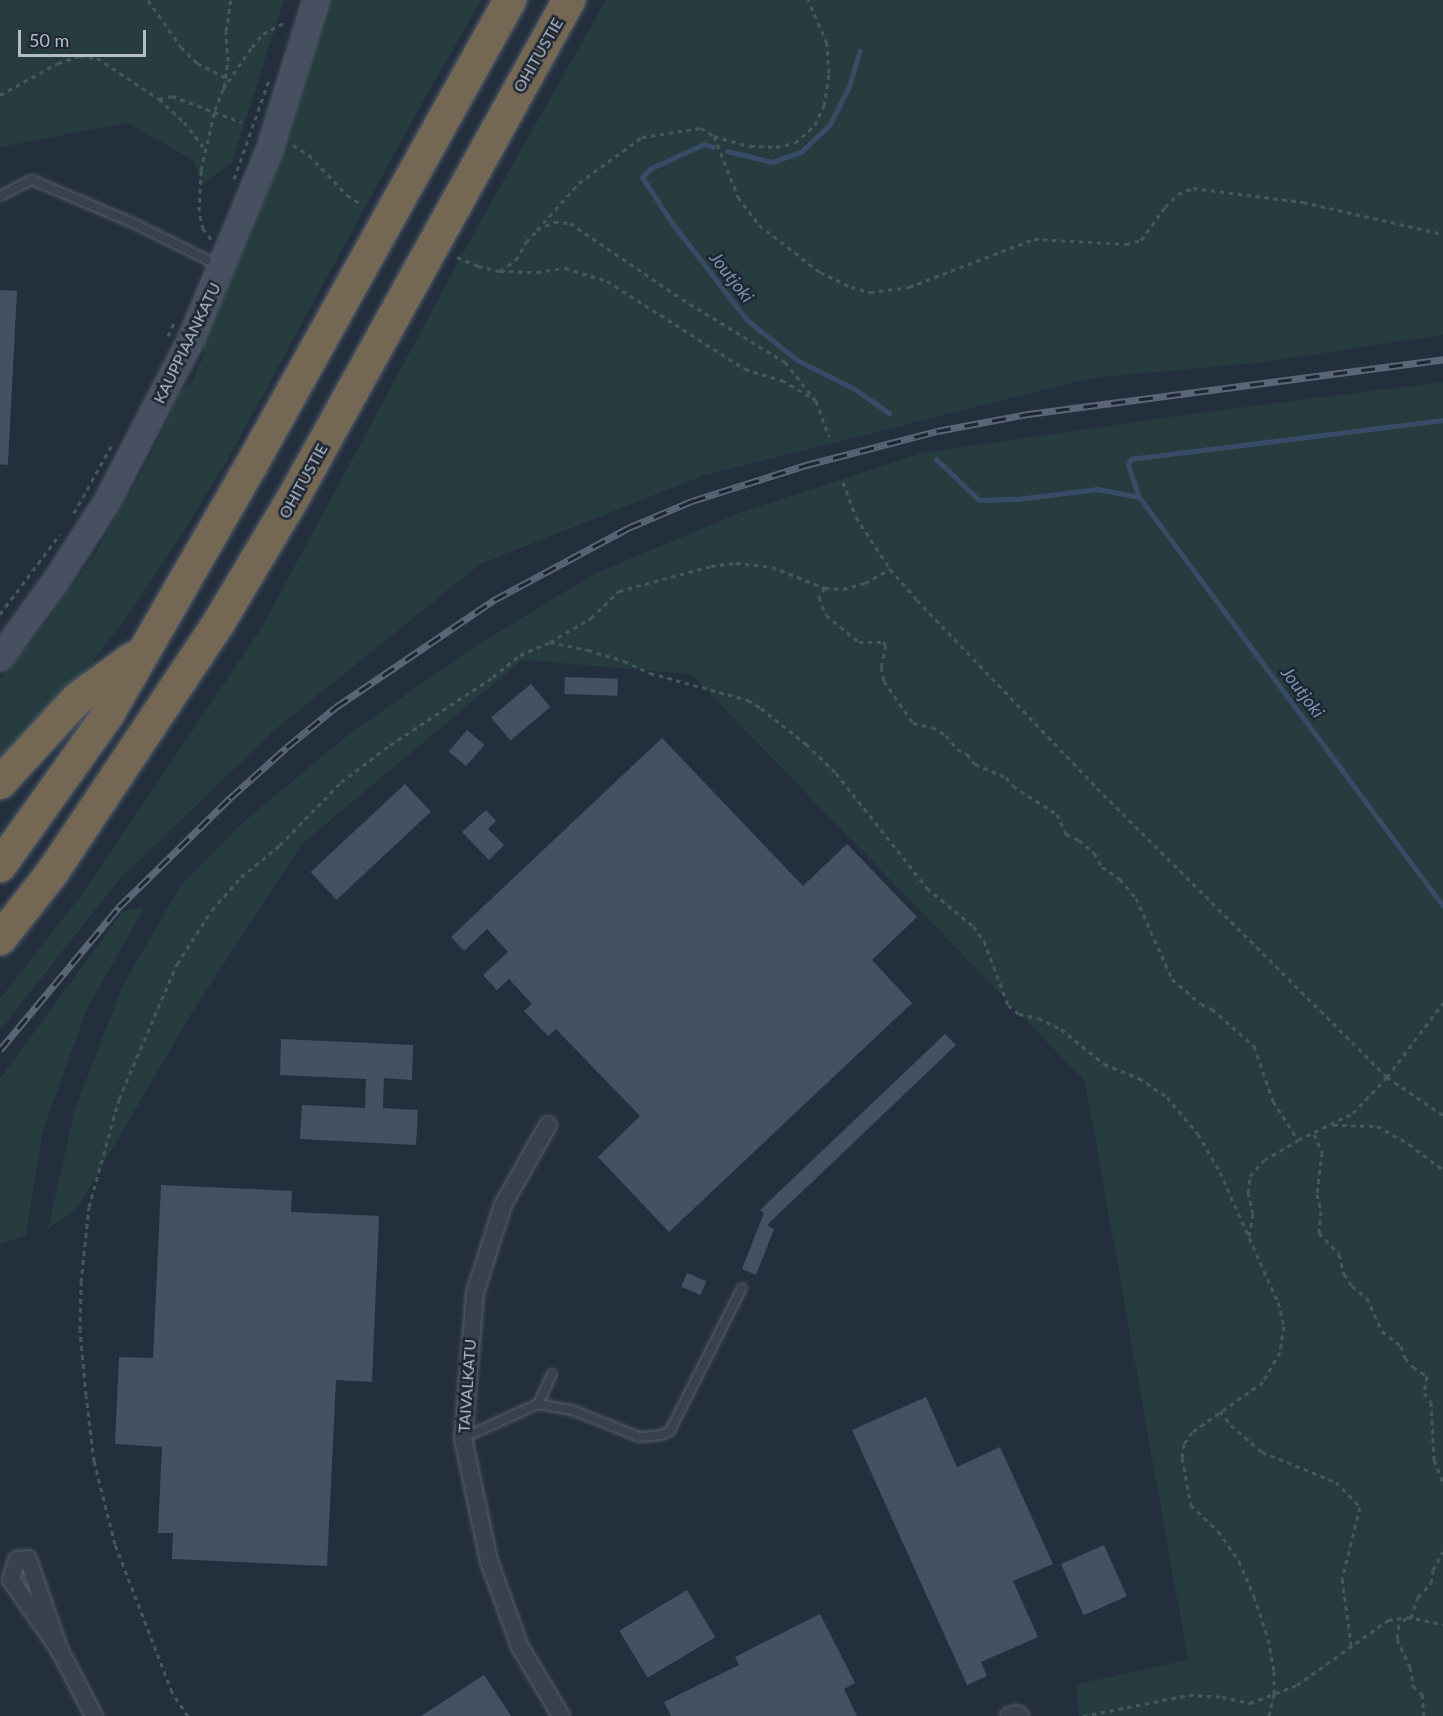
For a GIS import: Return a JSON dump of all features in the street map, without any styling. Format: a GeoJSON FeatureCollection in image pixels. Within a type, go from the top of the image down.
{"type":"FeatureCollection","features":[{"type":"Feature","properties":{"kind":"highway"},"geometry":{"type":"LineString","coordinates":[[0,866],[107,716],[141,652],[247,474],[510,0]]}},
{"type":"Feature","properties":{"kind":"highway","name":"OHITUSTIE"},"geometry":{"type":"LineString","coordinates":[[0,939],[52,873],[218,624],[297,493],[569,0]]}},
{"type":"Feature","properties":{"kind":"highway"},"geometry":{"type":"LineString","coordinates":[[0,783],[77,699],[141,652]]}},
{"type":"Feature","properties":{"kind":"street","name":"KAUPPIAANKATU"},"geometry":{"type":"LineString","coordinates":[[0,658],[49,591],[107,502],[191,339],[282,115],[316,0]]}},
{"type":"Feature","properties":{"kind":"street","name":"TAIVALKATU"},"geometry":{"type":"LineString","coordinates":[[548,1125],[503,1205],[475,1293],[463,1438],[489,1561],[516,1637],[561,1716]]}},
{"type":"Feature","properties":{"kind":"street"},"geometry":{"type":"LineString","coordinates":[[59,1650],[28,1559],[17,1560],[11,1580],[59,1650],[94,1716]]}},
{"type":"Feature","properties":{"kind":"street"},"geometry":{"type":"LineString","coordinates":[[1009,1716],[1017,1714],[1020,1716]]}},
{"type":"Feature","properties":{"kind":"lane"},"geometry":{"type":"LineString","coordinates":[[0,196],[32,180],[135,224],[222,267]]}},
{"type":"Feature","properties":{"kind":"lane"},"geometry":{"type":"LineString","coordinates":[[463,1438],[537,1404],[572,1410],[639,1437],[661,1436],[670,1431],[742,1288]]}},
{"type":"Feature","properties":{"kind":"lane"},"geometry":{"type":"LineString","coordinates":[[537,1404],[552,1374]]}},
{"type":"Feature","properties":{"kind":"path"},"geometry":{"type":"LineString","coordinates":[[148,0],[181,47],[196,63],[225,77]]}},
{"type":"Feature","properties":{"kind":"path"},"geometry":{"type":"LineString","coordinates":[[224,89],[228,61],[226,31],[231,0]]}},
{"type":"Feature","properties":{"kind":"path"},"geometry":{"type":"LineString","coordinates":[[500,271],[516,260],[526,242],[579,183],[642,136],[701,128],[714,136],[750,146],[776,147],[795,143],[815,125],[824,106],[829,73],[827,43],[808,0]]}},
{"type":"Feature","properties":{"kind":"path"},"geometry":{"type":"LineString","coordinates":[[218,233],[214,244],[203,229],[199,211],[204,148],[215,110],[224,89],[263,34],[289,21],[286,32]]}},
{"type":"Feature","properties":{"kind":"path"},"geometry":{"type":"LineString","coordinates":[[0,95],[58,63],[80,56],[97,58],[159,99],[184,122],[204,148]]}},
{"type":"Feature","properties":{"kind":"path"},"geometry":{"type":"LineString","coordinates":[[234,180],[257,107],[272,72]]}},
{"type":"Feature","properties":{"kind":"path"},"geometry":{"type":"LineString","coordinates":[[159,99],[172,96],[215,110],[241,123]]}},
{"type":"Feature","properties":{"kind":"path"},"geometry":{"type":"LineString","coordinates":[[714,136],[738,197],[759,225],[820,272],[851,287],[870,292],[909,287],[1034,239],[1126,244],[1141,240],[1165,207],[1178,194],[1193,188],[1303,202],[1443,234]]}},
{"type":"Feature","properties":{"kind":"path"},"geometry":{"type":"LineString","coordinates":[[290,143],[309,155],[347,195],[361,204]]}},
{"type":"Feature","properties":{"kind":"path"},"geometry":{"type":"LineString","coordinates":[[537,230],[554,222],[570,223],[682,299],[784,362],[816,401],[828,437]]}},
{"type":"Feature","properties":{"kind":"path"},"geometry":{"type":"LineString","coordinates":[[458,257],[478,266],[500,271],[537,272],[565,268],[607,281],[745,369],[782,380],[816,401]]}},
{"type":"Feature","properties":{"kind":"path"},"geometry":{"type":"LineString","coordinates":[[167,338],[175,320]]}},
{"type":"Feature","properties":{"kind":"path"},"geometry":{"type":"LineString","coordinates":[[71,519],[88,484],[118,434]]}},
{"type":"Feature","properties":{"kind":"path"},"geometry":{"type":"LineString","coordinates":[[843,482],[856,517],[890,569],[1097,788],[1388,1077],[1443,1115]]}},
{"type":"Feature","properties":{"kind":"path"},"geometry":{"type":"LineString","coordinates":[[0,614],[65,527]]}},
{"type":"Feature","properties":{"kind":"path"},"geometry":{"type":"LineString","coordinates":[[188,1716],[172,1692],[115,1544],[94,1461],[80,1330],[81,1282],[89,1207],[119,1099],[177,964],[212,910],[241,877],[279,845],[341,783],[390,745],[483,683],[520,655],[550,642],[591,618],[619,591],[711,566],[736,563],[772,567],[825,588],[843,589],[865,584],[890,569]]}},
{"type":"Feature","properties":{"kind":"path"},"geometry":{"type":"LineString","coordinates":[[825,588],[819,597],[826,615],[859,642],[883,642],[886,645],[881,667],[884,681],[913,723],[932,727],[946,735],[957,749],[967,754],[975,764],[1006,777],[1014,786],[1057,814],[1066,834],[1073,836],[1094,853],[1102,867],[1120,879],[1136,898],[1172,979],[1201,1004],[1212,1009],[1254,1046],[1273,1101],[1298,1140]]}},
{"type":"Feature","properties":{"kind":"path"},"geometry":{"type":"LineString","coordinates":[[550,642],[588,650],[624,661],[650,674],[748,700],[806,744],[836,773],[927,888],[973,926],[984,941],[1008,1005],[1019,1014],[1038,1018],[1060,1029],[1104,1064],[1139,1078],[1167,1097],[1198,1134],[1220,1173],[1278,1302],[1284,1326],[1280,1352],[1263,1382],[1192,1432],[1184,1444],[1182,1458],[1185,1486],[1191,1505],[1218,1531],[1243,1570],[1268,1639],[1274,1671],[1274,1694],[1269,1716]]}},
{"type":"Feature","properties":{"kind":"path"},"geometry":{"type":"LineString","coordinates":[[1248,1238],[1253,1214],[1248,1193],[1250,1176],[1264,1160],[1298,1140],[1353,1113],[1388,1077],[1443,1003]]}},
{"type":"Feature","properties":{"kind":"path"},"geometry":{"type":"LineString","coordinates":[[1332,1125],[1377,1126],[1409,1144],[1443,1170]]}},
{"type":"Feature","properties":{"kind":"path"},"geometry":{"type":"LineString","coordinates":[[1314,1134],[1322,1152],[1317,1194],[1321,1211],[1319,1233],[1339,1254],[1344,1275],[1352,1286],[1367,1298],[1382,1331],[1401,1346],[1405,1358],[1413,1368],[1427,1376],[1424,1393],[1431,1402],[1434,1460],[1443,1482]]}},
{"type":"Feature","properties":{"kind":"path"},"geometry":{"type":"LineString","coordinates":[[1220,1411],[1231,1425],[1262,1452],[1336,1482],[1360,1508],[1342,1579],[1351,1645]]}},
{"type":"Feature","properties":{"kind":"path"},"geometry":{"type":"LineString","coordinates":[[1412,1618],[1418,1597],[1431,1583],[1433,1570],[1443,1551]]}},
{"type":"Feature","properties":{"kind":"path"},"geometry":{"type":"LineString","coordinates":[[1407,1617],[1399,1625],[1397,1639],[1410,1667],[1413,1686],[1422,1694],[1424,1716]]}},
{"type":"Feature","properties":{"kind":"path"},"geometry":{"type":"LineString","coordinates":[[1083,1716],[1189,1695],[1222,1697],[1250,1703],[1297,1685],[1388,1620],[1407,1617],[1443,1624]]}},
{"type":"Feature","properties":{"kind":"green space"},"geometry":{"type":"Polygon","coordinates":[[[0,0],[284,0],[232,162],[202,185],[193,160],[127,123],[0,147],[0,0]]]}},
{"type":"Feature","properties":{"kind":"green space"},"geometry":{"type":"Polygon","coordinates":[[[328,0],[481,0],[416,114],[227,461],[186,528],[129,614],[82,676],[0,764],[0,679],[34,638],[96,552],[147,462],[181,391],[191,383],[204,355],[203,343],[259,213],[291,130],[328,0]]]}},
{"type":"Feature","properties":{"kind":"green space"},"geometry":{"type":"Polygon","coordinates":[[[606,0],[1443,0],[1443,335],[1256,363],[1092,378],[705,475],[480,564],[271,733],[118,881],[0,1030],[0,999],[83,893],[262,627],[469,242],[606,0]]]}},
{"type":"Feature","properties":{"kind":"green space"},"geometry":{"type":"Polygon","coordinates":[[[1443,382],[1443,1716],[1079,1716],[1077,1684],[1188,1660],[1085,1081],[691,674],[522,660],[303,843],[194,1009],[77,1209],[48,1229],[75,1109],[123,985],[181,885],[240,825],[348,735],[471,649],[594,574],[739,513],[922,453],[1197,413],[1443,382]]]}},
{"type":"Feature","properties":{"kind":"green space"},"geometry":{"type":"Polygon","coordinates":[[[145,906],[87,1009],[42,1133],[26,1236],[0,1244],[0,1079],[122,912],[145,906]]]}},
{"type":"Feature","properties":{"kind":"building"},"geometry":{"type":"Polygon","coordinates":[[[0,290],[17,291],[8,465],[0,464],[0,290]]]}},
{"type":"Feature","properties":{"kind":"building"},"geometry":{"type":"Polygon","coordinates":[[[565,677],[618,679],[617,696],[564,694],[565,677]]]}},
{"type":"Feature","properties":{"kind":"building"},"geometry":{"type":"Polygon","coordinates":[[[531,684],[550,707],[510,740],[491,717],[531,684]]]}},
{"type":"Feature","properties":{"kind":"building"},"geometry":{"type":"Polygon","coordinates":[[[467,730],[484,745],[466,766],[449,751],[467,730]]]}},
{"type":"Feature","properties":{"kind":"building"},"geometry":{"type":"Polygon","coordinates":[[[662,738],[803,886],[847,844],[917,917],[872,960],[912,1003],[669,1232],[598,1157],[640,1116],[556,1029],[548,1036],[524,1011],[532,1004],[509,979],[497,990],[483,975],[508,952],[487,929],[464,951],[451,937],[662,738]]]}},
{"type":"Feature","properties":{"kind":"building"},"geometry":{"type":"Polygon","coordinates":[[[405,784],[431,812],[337,900],[311,872],[405,784]]]}},
{"type":"Feature","properties":{"kind":"building"},"geometry":{"type":"Polygon","coordinates":[[[486,810],[496,821],[488,829],[504,845],[489,860],[462,832],[486,810]]]}},
{"type":"Feature","properties":{"kind":"building"},"geometry":{"type":"Polygon","coordinates":[[[945,1034],[956,1045],[767,1225],[774,1229],[756,1275],[742,1269],[764,1213],[760,1210],[945,1034]]]}},
{"type":"Feature","properties":{"kind":"building"},"geometry":{"type":"Polygon","coordinates":[[[281,1039],[413,1045],[412,1080],[384,1078],[383,1108],[418,1110],[416,1145],[300,1139],[302,1105],[365,1108],[366,1079],[280,1075],[281,1039]]]}},
{"type":"Feature","properties":{"kind":"building"},"geometry":{"type":"Polygon","coordinates":[[[161,1185],[292,1191],[291,1212],[379,1216],[372,1382],[336,1380],[327,1566],[172,1559],[173,1533],[158,1533],[162,1447],[115,1444],[119,1357],[153,1358],[161,1185]]]}},
{"type":"Feature","properties":{"kind":"building"},"geometry":{"type":"Polygon","coordinates":[[[687,1273],[706,1281],[700,1295],[681,1287],[687,1273]]]}},
{"type":"Feature","properties":{"kind":"building"},"geometry":{"type":"Polygon","coordinates":[[[926,1397],[957,1467],[1000,1447],[1053,1564],[1013,1581],[1038,1637],[981,1662],[987,1676],[967,1685],[852,1430],[926,1397]]]}},
{"type":"Feature","properties":{"kind":"building"},"geometry":{"type":"Polygon","coordinates":[[[1104,1545],[1127,1596],[1084,1615],[1061,1564],[1104,1545]]]}},
{"type":"Feature","properties":{"kind":"building"},"geometry":{"type":"Polygon","coordinates":[[[687,1590],[715,1637],[648,1678],[619,1631],[687,1590]]]}},
{"type":"Feature","properties":{"kind":"building"},"geometry":{"type":"Polygon","coordinates":[[[820,1614],[855,1683],[844,1689],[857,1716],[671,1716],[664,1702],[739,1665],[735,1657],[820,1614]]]}},
{"type":"Feature","properties":{"kind":"building"},"geometry":{"type":"Polygon","coordinates":[[[484,1675],[511,1716],[421,1716],[484,1675]]]}},
{"type":"Feature","properties":{"kind":"waterway"},"geometry":{"type":"LineString","coordinates":[[727,151],[772,162],[801,152],[830,124],[849,86],[860,51]]}},
{"type":"Feature","properties":{"kind":"waterway","name":"Joutjoki"},"geometry":{"type":"LineString","coordinates":[[713,147],[704,144],[651,168],[642,177],[672,223],[747,320],[797,360],[853,388],[889,413]]}},
{"type":"Feature","properties":{"kind":"waterway","name":"Joutjoki"},"geometry":{"type":"LineString","coordinates":[[1443,420],[1131,459],[1128,465],[1139,497],[1443,906]]}},
{"type":"Feature","properties":{"kind":"waterway","name":"Joutjoki"},"geometry":{"type":"LineString","coordinates":[[936,459],[979,500],[1017,499],[1097,489],[1139,497]]}},
{"type":"Feature","properties":{"kind":"railway"},"geometry":{"type":"LineString","coordinates":[[0,1050],[119,907],[230,798],[287,747],[336,707],[494,600],[628,528],[692,501],[806,465],[937,431],[1028,414],[1443,359]]}}]}
